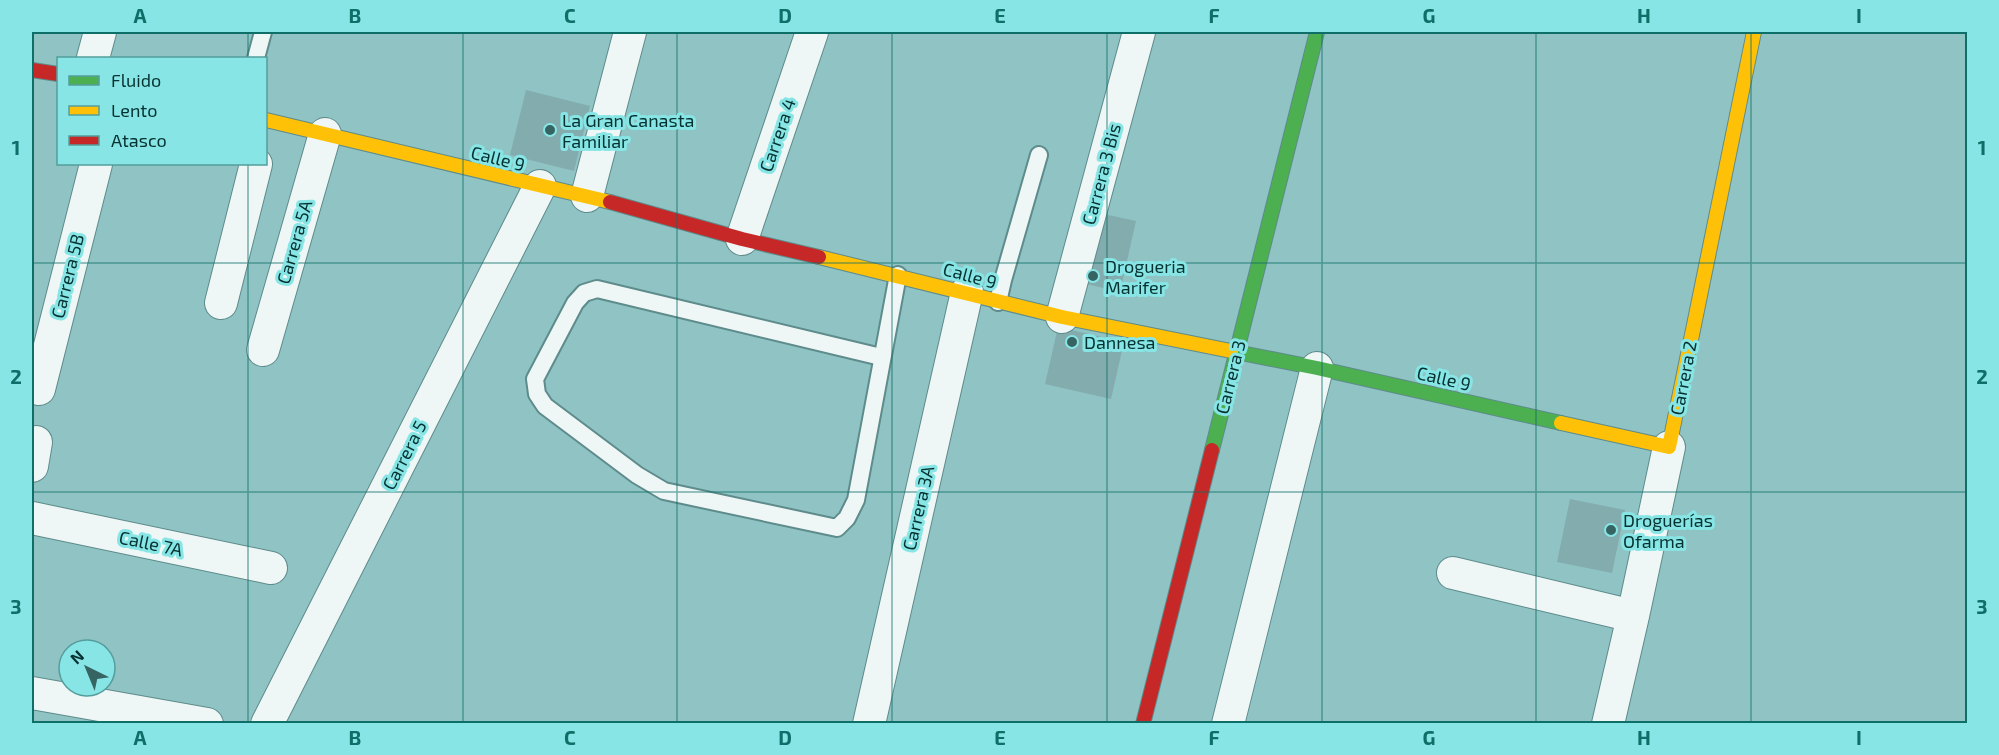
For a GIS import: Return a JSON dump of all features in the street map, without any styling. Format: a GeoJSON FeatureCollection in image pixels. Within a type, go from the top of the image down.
{"type":"FeatureCollection","features":[{"type":"Feature","properties":{"kind":"main road","name":"Carrera 3"},"geometry":{"type":"LineString","coordinates":[[1143,723],[1317,32]]}},
{"type":"Feature","properties":{"kind":"main road","name":"Carrera 2"},"geometry":{"type":"LineString","coordinates":[[1669,447],[1754,32]]}},
{"type":"Feature","properties":{"kind":"main road"},"geometry":{"type":"LineString","coordinates":[[32,70],[57,74]]}},
{"type":"Feature","properties":{"kind":"main road","name":"Calle 9"},"geometry":{"type":"LineString","coordinates":[[267,123],[325,134],[587,196],[742,239],[898,275],[1062,317],[1317,368],[1669,447]]}},
{"type":"Feature","properties":{"kind":"street"},"geometry":{"type":"LineString","coordinates":[[93,57],[100,32]]}},
{"type":"Feature","properties":{"kind":"street"},"geometry":{"type":"LineString","coordinates":[[587,196],[630,32]]}},
{"type":"Feature","properties":{"kind":"street","name":"Carrera 4"},"geometry":{"type":"LineString","coordinates":[[742,239],[812,32]]}},
{"type":"Feature","properties":{"kind":"street","name":"Carrera 3 Bis"},"geometry":{"type":"LineString","coordinates":[[1062,317],[1139,32]]}},
{"type":"Feature","properties":{"kind":"street","name":"Carrera 5A"},"geometry":{"type":"LineString","coordinates":[[263,350],[325,134]]}},
{"type":"Feature","properties":{"kind":"street","name":"Carrera 5B"},"geometry":{"type":"LineString","coordinates":[[39,389],[96,165]]}},
{"type":"Feature","properties":{"kind":"street"},"geometry":{"type":"LineString","coordinates":[[221,303],[256,165]]}},
{"type":"Feature","properties":{"kind":"street","name":"Carrera 5"},"geometry":{"type":"LineString","coordinates":[[267,723],[540,186]]}},
{"type":"Feature","properties":{"kind":"street","name":"Carrera 3A"},"geometry":{"type":"LineString","coordinates":[[869,723],[967,292]]}},
{"type":"Feature","properties":{"kind":"street"},"geometry":{"type":"LineString","coordinates":[[1228,723],[1317,368]]}},
{"type":"Feature","properties":{"kind":"street","name":"Carrera 2"},"geometry":{"type":"LineString","coordinates":[[1608,723],[1634,616],[1669,447]]}},
{"type":"Feature","properties":{"kind":"street","name":"Calle 7A"},"geometry":{"type":"LineString","coordinates":[[32,518],[271,568]]}},
{"type":"Feature","properties":{"kind":"street"},"geometry":{"type":"LineString","coordinates":[[1453,573],[1634,616]]}},
{"type":"Feature","properties":{"kind":"street"},"geometry":{"type":"LineString","coordinates":[[32,693],[207,723]]}},
{"type":"Feature","properties":{"kind":"lane"},"geometry":{"type":"LineString","coordinates":[[256,57],[263,32]]}},
{"type":"Feature","properties":{"kind":"lane"},"geometry":{"type":"LineString","coordinates":[[998,302],[1039,154]]}},
{"type":"Feature","properties":{"kind":"lane"},"geometry":{"type":"LineString","coordinates":[[881,357],[597,289],[584,293],[575,303],[535,379],[537,394],[545,406],[637,475],[664,491],[837,528],[847,518],[856,500],[898,275]]}},
{"type":"Feature","properties":{"kind":"building","name":"La Gran Canasta Familiar"},"geometry":{"type":"Polygon","coordinates":[[[526,90],[590,106],[574,171],[510,155],[526,90]]]}},
{"type":"Feature","properties":{"kind":"building"},"geometry":{"type":"Polygon","coordinates":[[[1094,212],[1136,221],[1120,292],[1078,282],[1094,212]]]}},
{"type":"Feature","properties":{"kind":"building"},"geometry":{"type":"Polygon","coordinates":[[[1058,327],[1124,342],[1111,399],[1045,384],[1058,327]]]}},
{"type":"Feature","properties":{"kind":"building"},"geometry":{"type":"Polygon","coordinates":[[[1570,499],[1625,510],[1612,573],[1557,562],[1570,499]]]}},
{"type":"Feature","properties":{"kind":"traffic: fast"},"geometry":{"type":"LineString","coordinates":[[1212,450],[1317,32]]}},
{"type":"Feature","properties":{"kind":"traffic: fast"},"geometry":{"type":"LineString","coordinates":[[1231,351],[1561,423]]}},
{"type":"Feature","properties":{"kind":"traffic: slow"},"geometry":{"type":"LineString","coordinates":[[1561,423],[1669,447],[1754,32]]}},
{"type":"Feature","properties":{"kind":"traffic: slow"},"geometry":{"type":"LineString","coordinates":[[267,120],[610,202]]}},
{"type":"Feature","properties":{"kind":"traffic: slow"},"geometry":{"type":"LineString","coordinates":[[819,257],[1062,317],[1231,351]]}},
{"type":"Feature","properties":{"kind":"traffic: jam"},"geometry":{"type":"LineString","coordinates":[[32,70],[57,74]]}},
{"type":"Feature","properties":{"kind":"traffic: jam"},"geometry":{"type":"LineString","coordinates":[[610,202],[742,239],[819,257]]}},
{"type":"Feature","properties":{"kind":"traffic: jam"},"geometry":{"type":"LineString","coordinates":[[1143,724],[1212,450]]}},
{"type":"Feature","properties":{"kind":"place","name":"La Gran Canasta Familiar"},"geometry":{"type":"Point","coordinates":[550,130]}},
{"type":"Feature","properties":{"kind":"place","name":"Drogueria Marifer"},"geometry":{"type":"Point","coordinates":[1093,276]}},
{"type":"Feature","properties":{"kind":"place","name":"Dannesa"},"geometry":{"type":"Point","coordinates":[1072,342]}},
{"type":"Feature","properties":{"kind":"place","name":"Droguerías Ofarma"},"geometry":{"type":"Point","coordinates":[1611,530]}}]}
